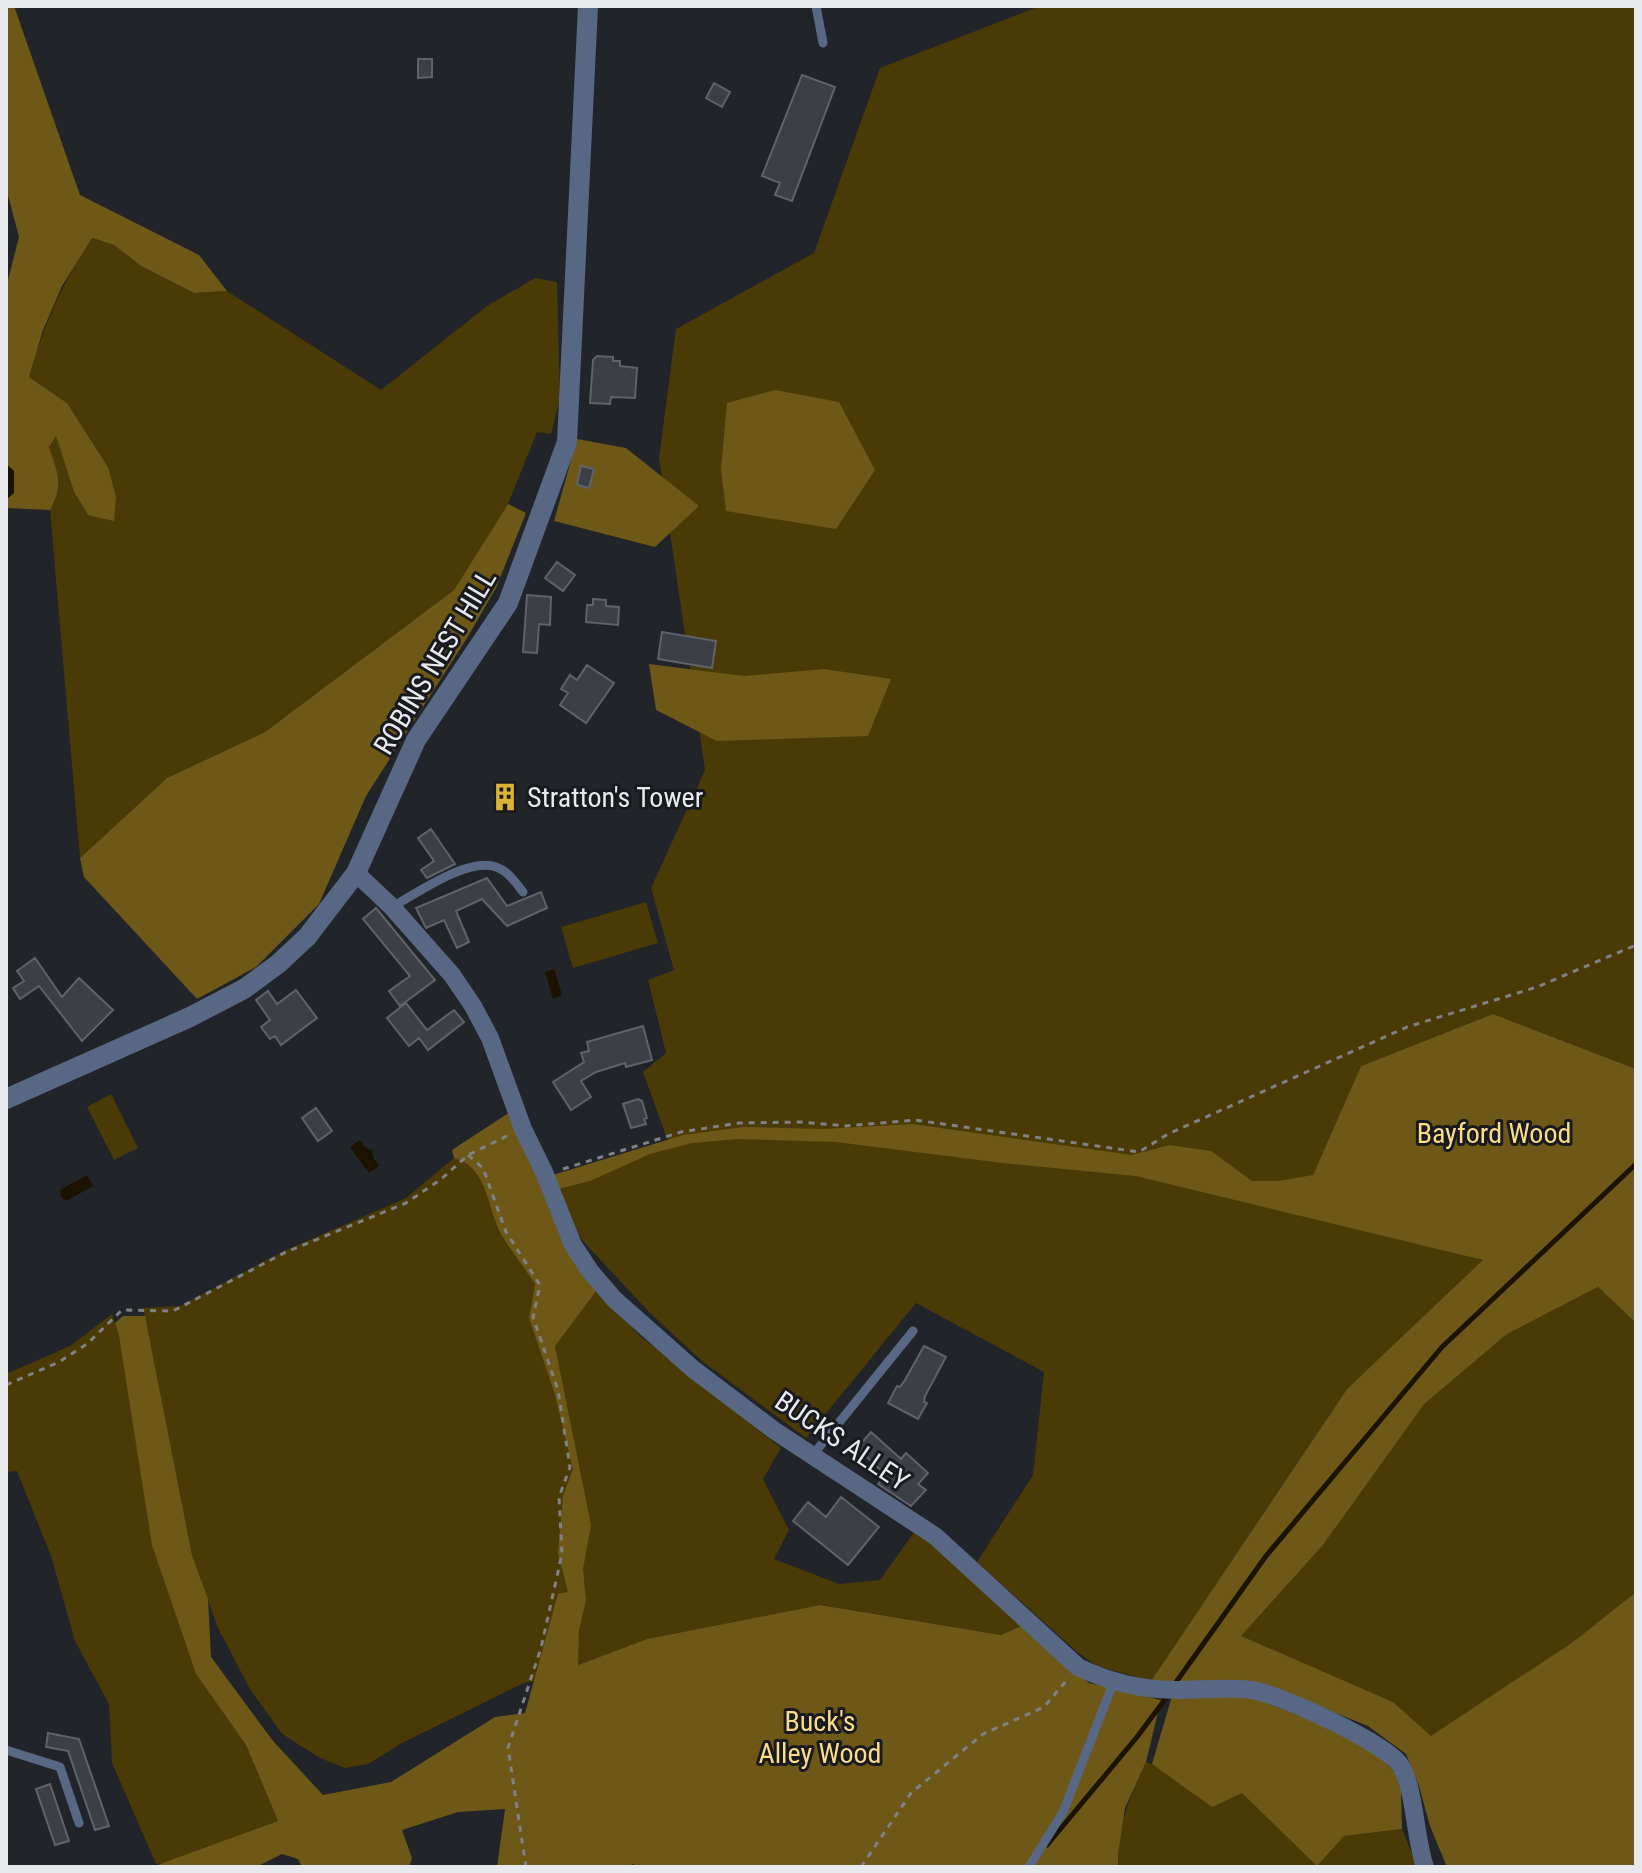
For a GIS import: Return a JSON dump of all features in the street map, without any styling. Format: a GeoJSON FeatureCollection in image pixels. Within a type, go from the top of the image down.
{"type":"FeatureCollection","features":[{"type":"Feature","properties":{"kind":"street","name":"ROBINS NEST HILL"},"geometry":{"type":"LineString","coordinates":[[6,1099],[190,1017],[244,989],[307,937],[356,873],[416,740],[508,603],[567,442],[588,6]]}},
{"type":"Feature","properties":{"kind":"street","name":"BUCKS ALLEY"},"geometry":{"type":"LineString","coordinates":[[356,873],[392,907],[452,975],[473,1006],[490,1038],[523,1129],[573,1245],[614,1299],[693,1369],[775,1431],[935,1536],[1078,1667],[1114,1681],[1170,1690],[1253,1690],[1366,1737],[1390,1753],[1401,1766],[1407,1781],[1425,1867]]}},
{"type":"Feature","properties":{"kind":"lane"},"geometry":{"type":"LineString","coordinates":[[816,6],[823,43]]}},
{"type":"Feature","properties":{"kind":"lane"},"geometry":{"type":"LineString","coordinates":[[392,907],[462,869],[478,865],[496,867],[510,876],[523,892]]}},
{"type":"Feature","properties":{"kind":"lane"},"geometry":{"type":"LineString","coordinates":[[812,1456],[913,1331]]}},
{"type":"Feature","properties":{"kind":"lane"},"geometry":{"type":"LineString","coordinates":[[1029,1867],[1063,1812],[1114,1681]]}},
{"type":"Feature","properties":{"kind":"lane"},"geometry":{"type":"LineString","coordinates":[[6,1750],[60,1767],[79,1823]]}},
{"type":"Feature","properties":{"kind":"path"},"geometry":{"type":"LineString","coordinates":[[544,1172],[681,1132],[739,1123],[801,1122],[846,1126],[915,1120],[1139,1152],[1168,1134],[1407,1027],[1537,987],[1636,945]]}},
{"type":"Feature","properties":{"kind":"path"},"geometry":{"type":"LineString","coordinates":[[6,1385],[59,1362],[87,1344],[122,1310],[173,1311],[286,1252],[406,1203],[440,1180],[468,1155],[523,1129]]}},
{"type":"Feature","properties":{"kind":"path"},"geometry":{"type":"LineString","coordinates":[[468,1155],[483,1168],[506,1232],[540,1285],[533,1317],[558,1390],[570,1467],[559,1497],[562,1554],[541,1648],[508,1748],[526,1867]]}},
{"type":"Feature","properties":{"kind":"path"},"geometry":{"type":"LineString","coordinates":[[861,1867],[911,1793],[983,1734],[1044,1707],[1078,1667]]}},
{"type":"Feature","properties":{"kind":"shaded area"},"geometry":{"type":"Polygon","coordinates":[[[1040,6],[1636,6],[1636,1069],[1493,1014],[1361,1066],[1307,1189],[1484,1261],[1347,1389],[1151,1681],[1097,1666],[1077,1652],[977,1562],[1033,1475],[1044,1372],[916,1303],[806,1438],[702,1361],[649,1312],[581,1239],[558,1189],[669,1144],[643,1072],[666,1053],[648,980],[674,970],[651,888],[705,770],[659,458],[676,329],[814,253],[880,68],[1040,6]]]}},
{"type":"Feature","properties":{"kind":"shaded area"},"geometry":{"type":"Polygon","coordinates":[[[91,238],[114,245],[141,266],[194,293],[227,291],[381,390],[487,306],[535,278],[557,282],[560,398],[551,434],[537,432],[508,504],[454,590],[265,732],[167,778],[80,858],[50,510],[57,493],[58,479],[49,447],[56,435],[74,492],[88,515],[108,467],[67,403],[29,377],[55,305],[91,238]]]}},
{"type":"Feature","properties":{"kind":"shaded area"},"geometry":{"type":"Polygon","coordinates":[[[6,464],[14,471],[14,493],[6,500],[6,464]]]}},
{"type":"Feature","properties":{"kind":"shaded area"},"geometry":{"type":"Polygon","coordinates":[[[646,902],[658,943],[573,968],[561,927],[646,902]]]}},
{"type":"Feature","properties":{"kind":"shaded area"},"geometry":{"type":"Polygon","coordinates":[[[554,969],[562,995],[553,999],[545,972],[554,969]]]}},
{"type":"Feature","properties":{"kind":"shaded area"},"geometry":{"type":"Polygon","coordinates":[[[111,1094],[138,1148],[114,1160],[87,1107],[111,1094]]]}},
{"type":"Feature","properties":{"kind":"shaded area"},"geometry":{"type":"Polygon","coordinates":[[[360,1140],[372,1150],[379,1166],[369,1173],[350,1147],[360,1140]]]}},
{"type":"Feature","properties":{"kind":"shaded area"},"geometry":{"type":"Polygon","coordinates":[[[454,1158],[474,1170],[480,1180],[502,1236],[535,1284],[529,1317],[555,1345],[597,1290],[640,1336],[781,1448],[763,1479],[789,1530],[774,1559],[839,1584],[880,1580],[915,1531],[942,1549],[1021,1626],[1001,1635],[820,1605],[647,1639],[526,1682],[402,1743],[368,1764],[345,1768],[320,1758],[282,1734],[250,1689],[218,1628],[192,1555],[143,1308],[180,1306],[282,1252],[406,1198],[454,1158]]]}},
{"type":"Feature","properties":{"kind":"shaded area"},"geometry":{"type":"Polygon","coordinates":[[[87,1175],[93,1186],[66,1201],[61,1197],[60,1190],[87,1175]]]}},
{"type":"Feature","properties":{"kind":"shaded area"},"geometry":{"type":"Polygon","coordinates":[[[1598,1287],[1636,1323],[1636,1592],[1573,1642],[1431,1737],[1393,1702],[1240,1636],[1323,1545],[1424,1403],[1507,1334],[1598,1287]]]}},
{"type":"Feature","properties":{"kind":"shaded area"},"geometry":{"type":"Polygon","coordinates":[[[112,1314],[196,1674],[246,1745],[278,1821],[169,1862],[156,1864],[112,1763],[109,1704],[75,1641],[51,1556],[17,1471],[6,1472],[6,1374],[70,1346],[112,1314]]]}},
{"type":"Feature","properties":{"kind":"shaded area"},"geometry":{"type":"Polygon","coordinates":[[[1146,1762],[1242,1792],[1317,1865],[1343,1836],[1402,1829],[1417,1867],[1118,1867],[1122,1826],[1146,1762]]]}},
{"type":"Feature","properties":{"kind":"green space"},"geometry":{"type":"Polygon","coordinates":[[[6,6],[14,6],[80,195],[199,255],[227,291],[194,293],[141,266],[114,245],[92,238],[62,286],[43,330],[29,377],[67,403],[108,467],[116,497],[114,521],[88,515],[74,492],[56,436],[49,447],[58,486],[50,510],[6,508],[6,500],[14,492],[14,471],[6,464],[6,288],[19,237],[6,188],[6,6]]]}},
{"type":"Feature","properties":{"kind":"green space"},"geometry":{"type":"Polygon","coordinates":[[[775,390],[839,402],[875,470],[836,529],[726,511],[721,469],[727,403],[775,390]]]}},
{"type":"Feature","properties":{"kind":"green space"},"geometry":{"type":"Polygon","coordinates":[[[577,439],[626,448],[699,506],[655,547],[554,521],[577,439]]]}},
{"type":"Feature","properties":{"kind":"green space"},"geometry":{"type":"Polygon","coordinates":[[[508,504],[526,513],[496,588],[366,796],[319,904],[256,967],[197,999],[84,877],[80,858],[167,778],[265,732],[454,590],[508,504]]]}},
{"type":"Feature","properties":{"kind":"green space"},"geometry":{"type":"Polygon","coordinates":[[[649,664],[744,676],[824,669],[891,679],[868,736],[717,741],[656,710],[649,664]]]}},
{"type":"Feature","properties":{"kind":"green space","name":"Bayford Wood"},"geometry":{"type":"Polygon","coordinates":[[[1493,1014],[1636,1069],[1636,1323],[1598,1287],[1507,1334],[1424,1404],[1323,1545],[1241,1636],[1393,1702],[1431,1736],[1573,1642],[1636,1592],[1636,1867],[1447,1867],[1406,1754],[1368,1726],[1248,1681],[1151,1681],[1347,1389],[1483,1260],[1136,1176],[836,1142],[739,1139],[692,1143],[650,1154],[590,1181],[558,1189],[553,1175],[683,1135],[743,1127],[824,1129],[912,1124],[1132,1155],[1169,1145],[1211,1151],[1252,1181],[1279,1181],[1313,1175],[1361,1066],[1493,1014]]]}},
{"type":"Feature","properties":{"kind":"green space","name":"Buck's Alley Wood"},"geometry":{"type":"Polygon","coordinates":[[[510,1112],[597,1290],[555,1346],[591,1525],[583,1569],[586,1601],[579,1630],[578,1665],[647,1639],[820,1605],[1001,1635],[1021,1626],[1089,1683],[1161,1700],[1146,1762],[1125,1808],[1118,1867],[640,1867],[632,1864],[631,1867],[497,1867],[505,1809],[458,1812],[402,1830],[412,1858],[409,1867],[302,1867],[298,1859],[282,1854],[256,1867],[152,1867],[278,1821],[246,1745],[196,1674],[152,1545],[115,1323],[123,1316],[145,1316],[192,1555],[208,1599],[211,1657],[273,1741],[323,1795],[391,1782],[495,1717],[525,1713],[558,1594],[568,1592],[558,1553],[563,1496],[573,1469],[554,1391],[529,1318],[535,1284],[502,1236],[474,1170],[454,1158],[452,1150],[510,1112]]]}},
{"type":"Feature","properties":{"kind":"green space"},"geometry":{"type":"Polygon","coordinates":[[[1172,1696],[1249,1696],[1341,1732],[1378,1754],[1397,1775],[1401,1791],[1402,1829],[1344,1836],[1317,1866],[1242,1793],[1212,1807],[1152,1764],[1172,1696]]]}},
{"type":"Feature","properties":{"kind":"building"},"geometry":{"type":"Polygon","coordinates":[[[418,59],[432,59],[432,77],[418,78],[418,59]]]}},
{"type":"Feature","properties":{"kind":"building"},"geometry":{"type":"Polygon","coordinates":[[[802,75],[835,87],[792,201],[775,195],[780,183],[762,176],[802,75]]]}},
{"type":"Feature","properties":{"kind":"building"},"geometry":{"type":"Polygon","coordinates":[[[714,83],[730,92],[722,107],[706,98],[714,83]]]}},
{"type":"Feature","properties":{"kind":"building"},"geometry":{"type":"Polygon","coordinates":[[[597,356],[613,357],[613,361],[620,361],[620,366],[637,368],[635,398],[611,397],[610,404],[590,403],[593,360],[597,356]]]}},
{"type":"Feature","properties":{"kind":"building"},"geometry":{"type":"Polygon","coordinates":[[[581,466],[594,469],[589,488],[577,485],[581,466]]]}},
{"type":"Feature","properties":{"kind":"building"},"geometry":{"type":"Polygon","coordinates":[[[557,562],[575,575],[563,591],[545,578],[557,562]]]}},
{"type":"Feature","properties":{"kind":"building"},"geometry":{"type":"Polygon","coordinates":[[[527,595],[551,597],[550,625],[539,624],[537,653],[523,652],[527,595]]]}},
{"type":"Feature","properties":{"kind":"building"},"geometry":{"type":"Polygon","coordinates":[[[593,599],[606,600],[606,606],[619,607],[618,625],[586,622],[587,605],[593,605],[593,599]]]}},
{"type":"Feature","properties":{"kind":"building"},"geometry":{"type":"Polygon","coordinates":[[[662,632],[716,641],[712,668],[658,659],[662,632]]]}},
{"type":"Feature","properties":{"kind":"building"},"geometry":{"type":"Polygon","coordinates":[[[587,665],[614,683],[586,723],[560,705],[568,693],[561,689],[570,675],[577,680],[587,665]]]}},
{"type":"Feature","properties":{"kind":"building","name":"Stratton's Tower"},"geometry":{"type":"Polygon","coordinates":[[[501,787],[509,787],[516,798],[509,809],[501,809],[494,802],[494,794],[501,787]]]}},
{"type":"Feature","properties":{"kind":"building"},"geometry":{"type":"Polygon","coordinates":[[[431,829],[455,864],[427,878],[421,870],[434,861],[418,838],[431,829]]]}},
{"type":"Feature","properties":{"kind":"building"},"geometry":{"type":"Polygon","coordinates":[[[487,878],[507,906],[541,892],[547,908],[507,926],[482,899],[456,911],[469,942],[457,948],[444,920],[426,928],[416,908],[487,878]]]}},
{"type":"Feature","properties":{"kind":"building"},"geometry":{"type":"Polygon","coordinates":[[[376,908],[435,980],[400,1006],[389,991],[410,976],[363,919],[376,908]]]}},
{"type":"Feature","properties":{"kind":"building"},"geometry":{"type":"Polygon","coordinates":[[[35,958],[62,997],[79,978],[113,1010],[82,1041],[39,986],[20,999],[13,988],[24,981],[17,971],[35,958]]]}},
{"type":"Feature","properties":{"kind":"building"},"geometry":{"type":"Polygon","coordinates":[[[296,990],[317,1018],[281,1045],[275,1036],[270,1039],[261,1027],[270,1020],[256,1000],[268,991],[277,1004],[296,990]]]}},
{"type":"Feature","properties":{"kind":"building"},"geometry":{"type":"Polygon","coordinates":[[[406,1003],[427,1030],[454,1010],[464,1022],[428,1050],[419,1038],[409,1046],[387,1018],[406,1003]]]}},
{"type":"Feature","properties":{"kind":"building"},"geometry":{"type":"Polygon","coordinates":[[[643,1026],[652,1060],[626,1067],[625,1063],[596,1072],[581,1081],[591,1097],[571,1110],[553,1082],[584,1062],[581,1053],[589,1051],[587,1042],[643,1026]]]}},
{"type":"Feature","properties":{"kind":"building"},"geometry":{"type":"Polygon","coordinates":[[[638,1099],[642,1101],[646,1124],[631,1128],[623,1104],[638,1099]]]}},
{"type":"Feature","properties":{"kind":"building"},"geometry":{"type":"Polygon","coordinates":[[[316,1108],[332,1131],[318,1141],[302,1118],[316,1108]]]}},
{"type":"Feature","properties":{"kind":"building"},"geometry":{"type":"Polygon","coordinates":[[[924,1346],[946,1357],[925,1396],[924,1402],[927,1403],[918,1419],[888,1403],[924,1346]]]}},
{"type":"Feature","properties":{"kind":"building"},"geometry":{"type":"Polygon","coordinates":[[[871,1432],[901,1459],[906,1453],[928,1473],[918,1484],[926,1490],[911,1506],[878,1484],[886,1475],[857,1448],[871,1432]]]}},
{"type":"Feature","properties":{"kind":"building"},"geometry":{"type":"Polygon","coordinates":[[[841,1497],[879,1527],[848,1565],[793,1521],[808,1502],[826,1517],[841,1497]]]}},
{"type":"Feature","properties":{"kind":"building"},"geometry":{"type":"Polygon","coordinates":[[[48,1733],[79,1739],[109,1826],[95,1830],[68,1751],[46,1747],[48,1733]]]}},
{"type":"Feature","properties":{"kind":"building"},"geometry":{"type":"Polygon","coordinates":[[[50,1784],[69,1841],[55,1845],[36,1789],[50,1784]]]}},
{"type":"Feature","properties":{"kind":"waterway"},"geometry":{"type":"LineString","coordinates":[[1174,1685],[1266,1556],[1442,1347],[1636,1164]]}},
{"type":"Feature","properties":{"kind":"waterway"},"geometry":{"type":"LineString","coordinates":[[1047,1845],[1169,1694]]}},
{"type":"Feature","properties":{"kind":"place","name":"Stratton's Tower"},"geometry":{"type":"Point","coordinates":[505,797]}}]}
